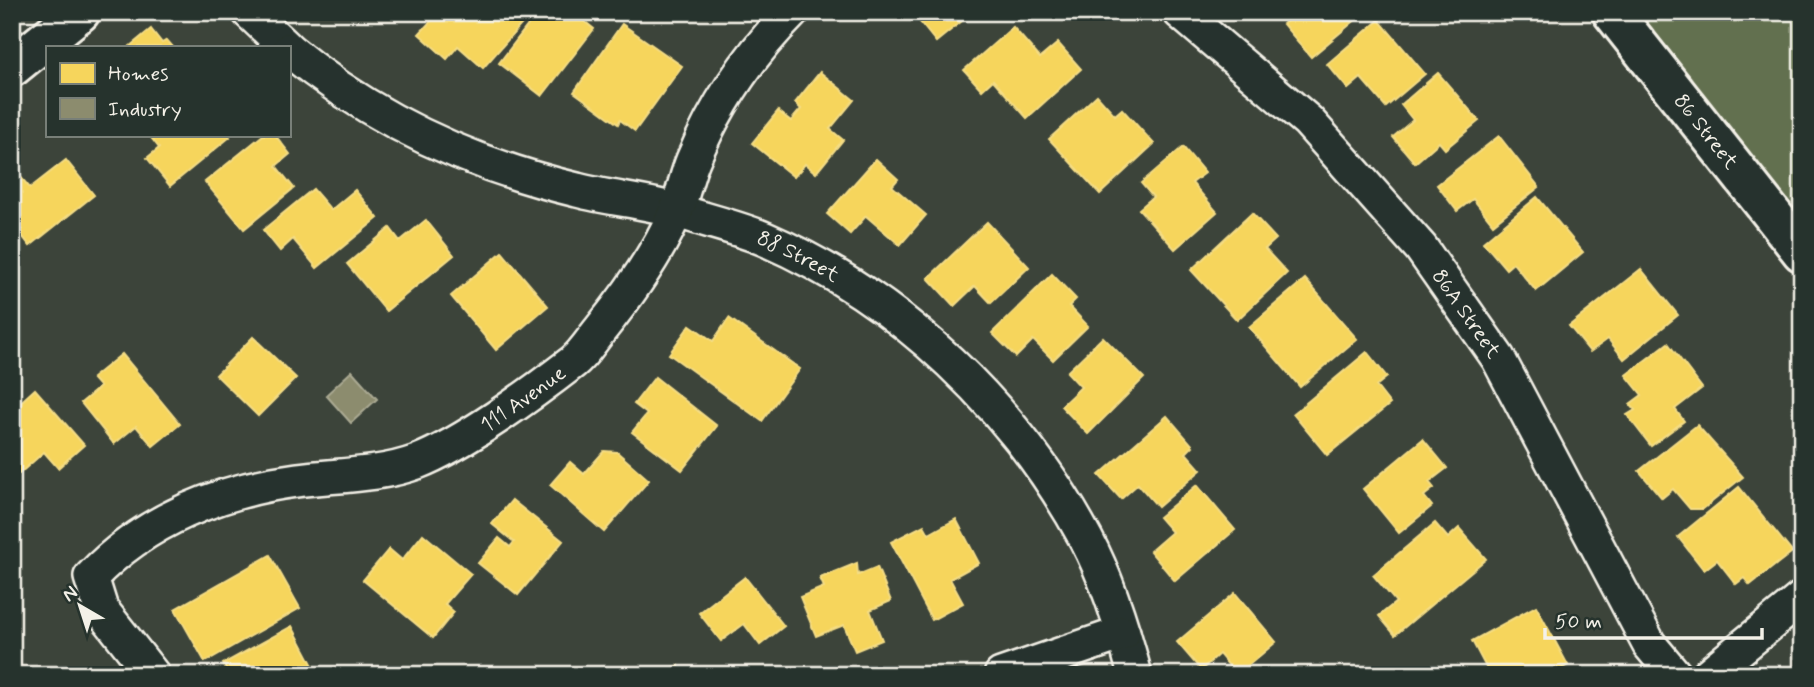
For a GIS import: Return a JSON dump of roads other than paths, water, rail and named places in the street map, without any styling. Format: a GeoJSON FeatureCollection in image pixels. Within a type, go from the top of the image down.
{"type":"FeatureCollection","features":[{"type":"Feature","properties":{"kind":"street"},"geometry":{"type":"LineString","coordinates":[[12,67],[80,12]]}},
{"type":"Feature","properties":{"kind":"street","name":"88 Street"},"geometry":{"type":"LineString","coordinates":[[249,12],[285,46]]}},
{"type":"Feature","properties":{"kind":"street","name":"111 Avenue"},"geometry":{"type":"LineString","coordinates":[[153,675],[101,609],[92,577],[111,556],[136,538],[197,506],[247,488],[361,474],[417,462],[468,433],[576,360],[633,289],[677,211],[692,161],[715,114],[755,51],[792,12]]}},
{"type":"Feature","properties":{"kind":"street","name":"86A Street"},"geometry":{"type":"LineString","coordinates":[[1180,12],[1308,121],[1421,248],[1498,358],[1649,644],[1675,675]]}},
{"type":"Feature","properties":{"kind":"street","name":"86 Street"},"geometry":{"type":"LineString","coordinates":[[1612,12],[1802,252]]}},
{"type":"Feature","properties":{"kind":"street","name":"88 Street"},"geometry":{"type":"LineString","coordinates":[[290,51],[320,76],[371,109],[496,167],[577,191],[677,211],[764,238],[848,284],[891,313],[996,408],[1064,501],[1087,541],[1123,633],[1135,675]]}},
{"type":"Feature","properties":{"kind":"street"},"geometry":{"type":"LineString","coordinates":[[1708,675],[1802,598]]}},
{"type":"Feature","properties":{"kind":"street"},"geometry":{"type":"LineString","coordinates":[[1001,675],[1123,633]]}}]}
